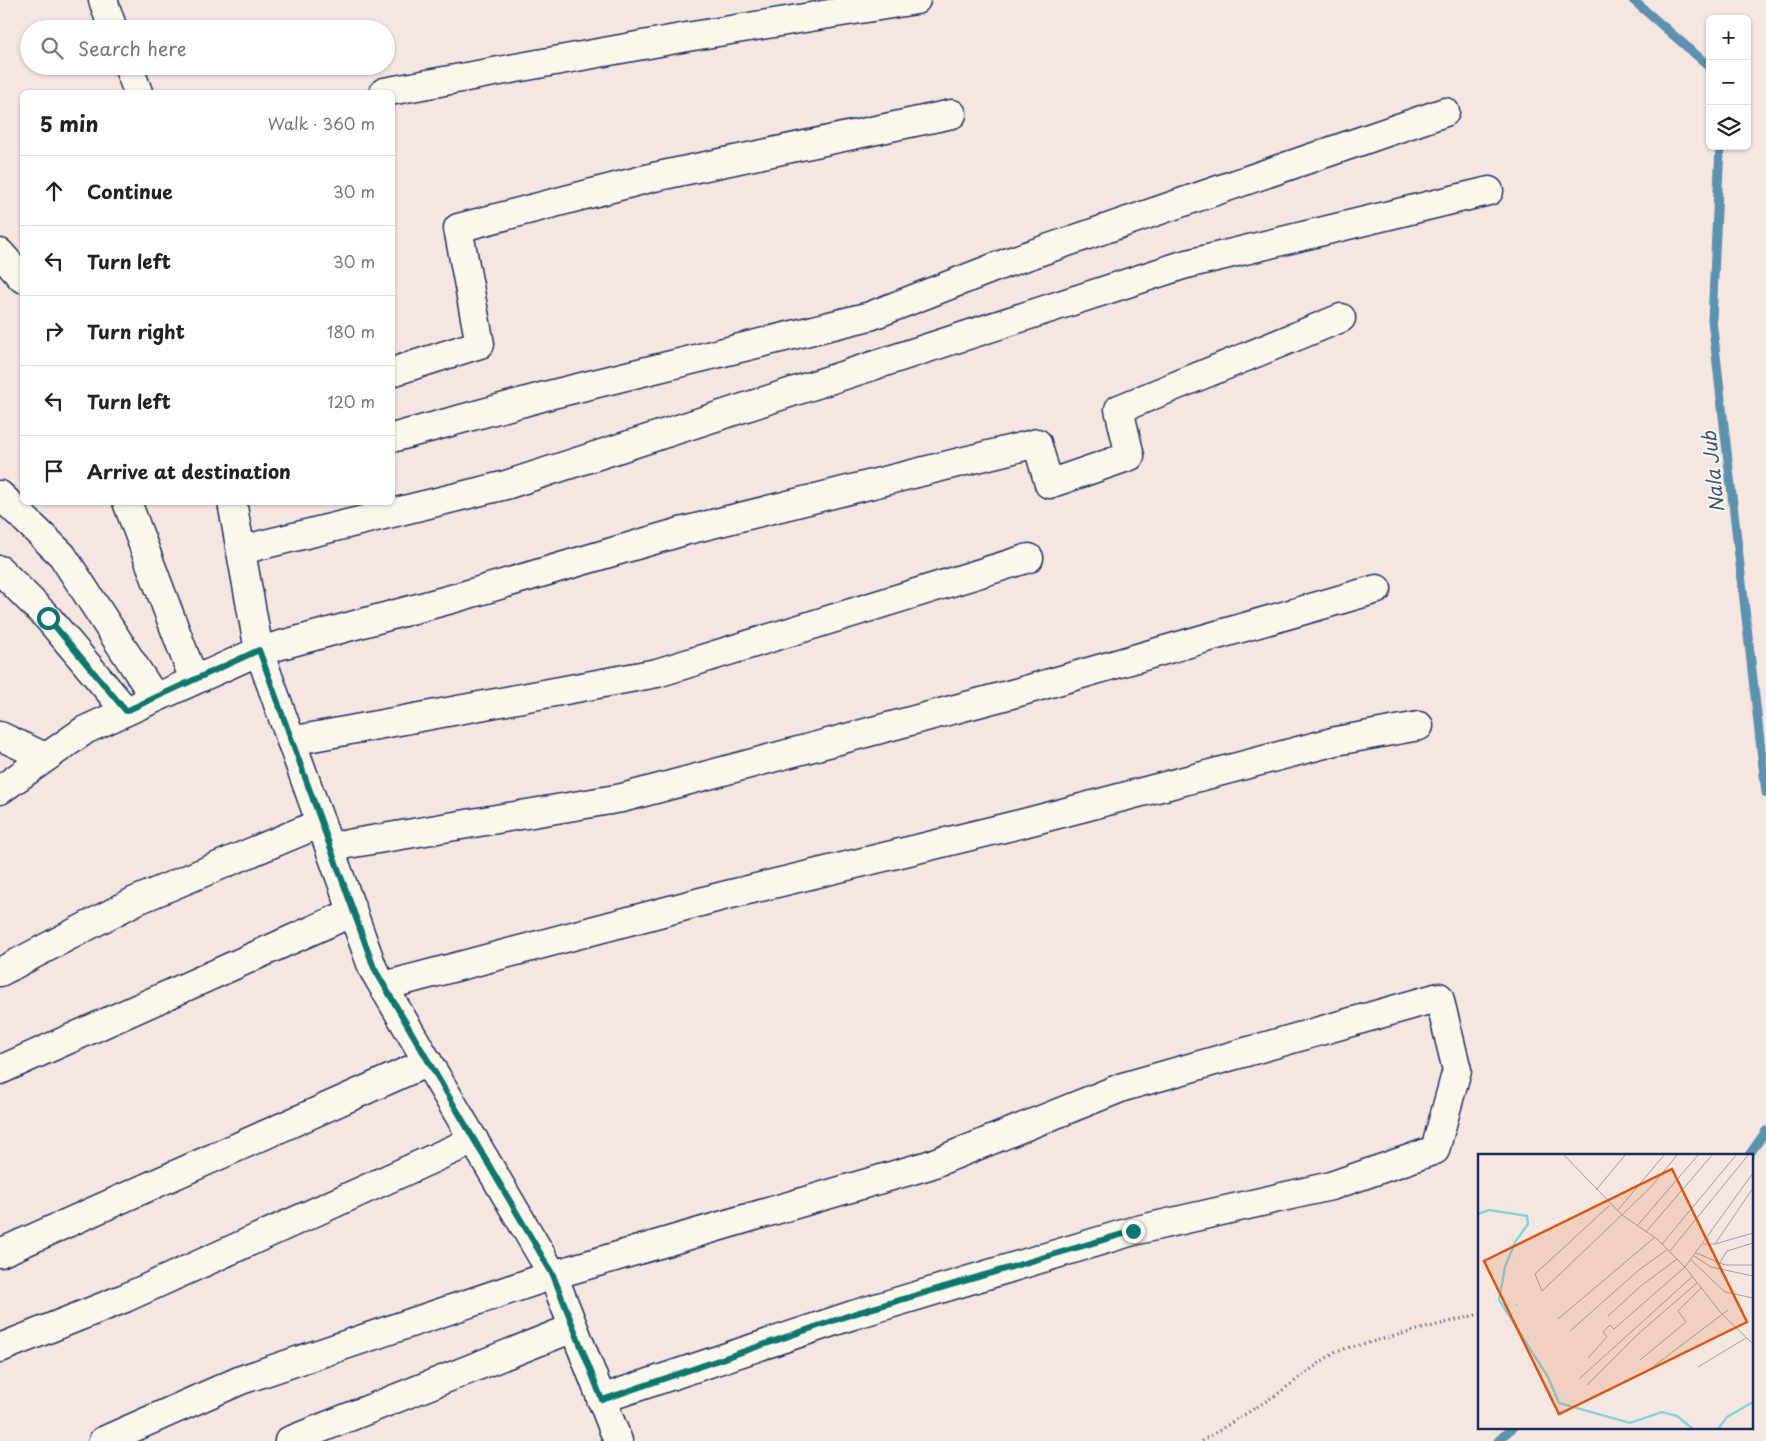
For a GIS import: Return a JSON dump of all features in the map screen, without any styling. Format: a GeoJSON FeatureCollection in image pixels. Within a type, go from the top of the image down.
{"type":"FeatureCollection","features":[{"type":"Feature","properties":{"kind":"street"},"geometry":{"type":"LineString","coordinates":[[102,0],[110,20]]}},
{"type":"Feature","properties":{"kind":"street"},"geometry":{"type":"LineString","coordinates":[[395,90],[687,37],[916,0]]}},
{"type":"Feature","properties":{"kind":"street"},"geometry":{"type":"LineString","coordinates":[[131,75],[137,90]]}},
{"type":"Feature","properties":{"kind":"street"},"geometry":{"type":"LineString","coordinates":[[395,437],[549,395],[870,316],[1006,263],[1445,112]]}},
{"type":"Feature","properties":{"kind":"street"},"geometry":{"type":"LineString","coordinates":[[395,371],[480,344],[458,228],[654,177],[952,114]]}},
{"type":"Feature","properties":{"kind":"street"},"geometry":{"type":"LineString","coordinates":[[241,550],[506,485],[1182,265],[1489,191]]}},
{"type":"Feature","properties":{"kind":"street"},"geometry":{"type":"LineString","coordinates":[[0,253],[20,276]]}},
{"type":"Feature","properties":{"kind":"street"},"geometry":{"type":"LineString","coordinates":[[0,790],[85,730],[259,650],[455,598],[684,531],[1036,443],[1049,484],[1130,456],[1119,409],[1341,318]]}},
{"type":"Feature","properties":{"kind":"street"},"geometry":{"type":"LineString","coordinates":[[0,495],[62,555],[155,698]]}},
{"type":"Feature","properties":{"kind":"street"},"geometry":{"type":"LineString","coordinates":[[128,505],[194,680]]}},
{"type":"Feature","properties":{"kind":"street"},"geometry":{"type":"LineString","coordinates":[[233,505],[259,650],[374,968],[553,1275],[618,1441]]}},
{"type":"Feature","properties":{"kind":"street"},"geometry":{"type":"LineString","coordinates":[[291,741],[657,673],[1029,558]]}},
{"type":"Feature","properties":{"kind":"street"},"geometry":{"type":"LineString","coordinates":[[0,570],[48,618],[126,711]]}},
{"type":"Feature","properties":{"kind":"street"},"geometry":{"type":"LineString","coordinates":[[0,972],[135,901],[326,835],[622,798],[1010,695],[1377,589]]}},
{"type":"Feature","properties":{"kind":"street"},"geometry":{"type":"LineString","coordinates":[[384,986],[723,896],[1024,823],[1336,741],[1419,726]]}},
{"type":"Feature","properties":{"kind":"street"},"geometry":{"type":"LineString","coordinates":[[0,736],[46,758]]}},
{"type":"Feature","properties":{"kind":"street"},"geometry":{"type":"LineString","coordinates":[[0,1070],[353,912]]}},
{"type":"Feature","properties":{"kind":"street"},"geometry":{"type":"LineString","coordinates":[[104,1441],[241,1380],[553,1275],[929,1165],[1123,1087],[1439,997],[1457,1070],[1435,1150],[1331,1186],[1133,1231],[853,1314],[602,1400]]}},
{"type":"Feature","properties":{"kind":"street"},"geometry":{"type":"LineString","coordinates":[[0,1253],[428,1062]]}},
{"type":"Feature","properties":{"kind":"street"},"geometry":{"type":"LineString","coordinates":[[0,1348],[125,1298],[474,1140]]}},
{"type":"Feature","properties":{"kind":"street"},"geometry":{"type":"LineString","coordinates":[[289,1441],[573,1328]]}},
{"type":"Feature","properties":{"kind":"path"},"geometry":{"type":"LineString","coordinates":[[1202,1441],[1276,1396],[1336,1351],[1478,1315]]}},
{"type":"Feature","properties":{"kind":"waterway","name":"Nala Jub"},"geometry":{"type":"LineString","coordinates":[[1633,0],[1706,64]]}},
{"type":"Feature","properties":{"kind":"waterway","name":"Nala Jub"},"geometry":{"type":"LineString","coordinates":[[1720,150],[1712,320],[1766,793]]}},
{"type":"Feature","properties":{"kind":"waterway","name":"Nala Jub"},"geometry":{"type":"LineString","coordinates":[[1750,1154],[1766,1131]]}},
{"type":"Feature","properties":{"kind":"waterway","name":"Nala Jub"},"geometry":{"type":"LineString","coordinates":[[1498,1441],[1512,1428]]}},
{"type":"Feature","properties":{"kind":"route"},"geometry":{"type":"LineString","coordinates":[[48,618],[126,711],[259,650],[374,968],[553,1275],[602,1400],[853,1314],[1133,1231]]}}]}
